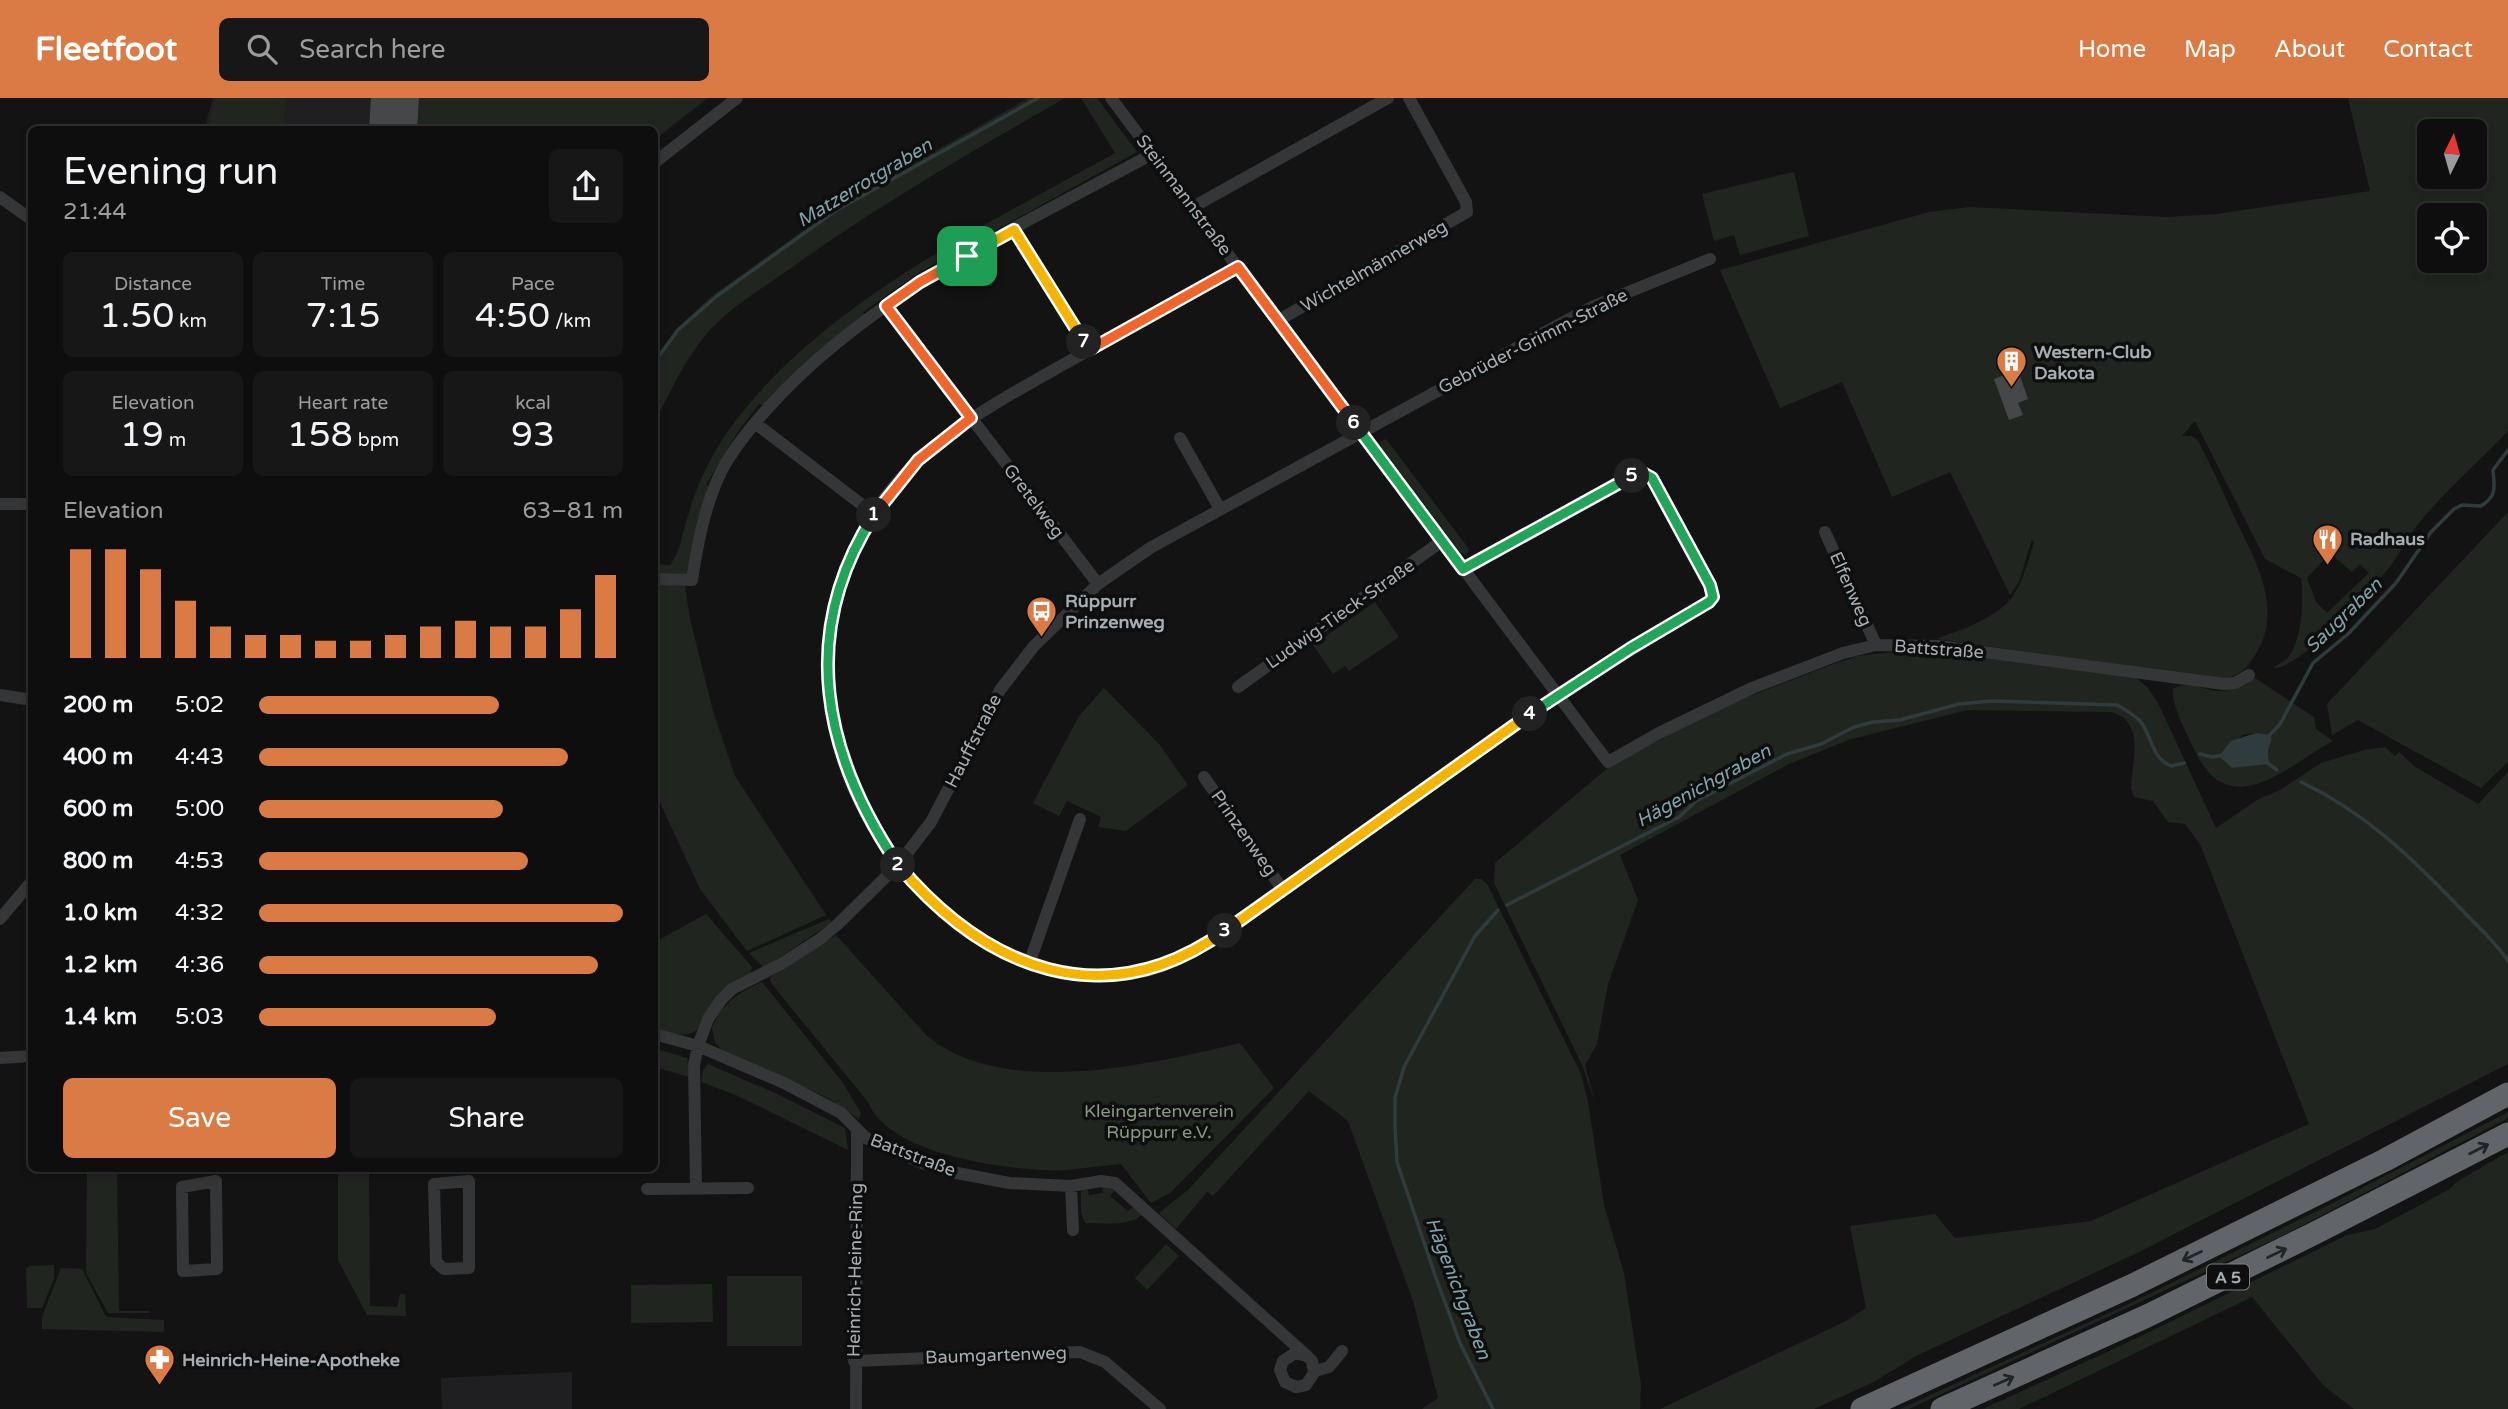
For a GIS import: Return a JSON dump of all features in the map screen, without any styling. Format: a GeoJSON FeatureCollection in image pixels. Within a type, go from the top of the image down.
{"type":"FeatureCollection","features":[{"type":"Feature","properties":{"kind":"highway","name":"A 5"},"geometry":{"type":"LineString","coordinates":[[1862,1409],[2133,1285],[2361,1172],[2508,1094]]}},
{"type":"Feature","properties":{"kind":"highway","name":"A 5"},"geometry":{"type":"LineString","coordinates":[[1942,1409],[2147,1316],[2508,1134]]}},
{"type":"Feature","properties":{"kind":"street"},"geometry":{"type":"LineString","coordinates":[[658,160],[737,98]]}},
{"type":"Feature","properties":{"kind":"street","name":"Steinmannstraße"},"geometry":{"type":"LineString","coordinates":[[1111,98],[1608,762]]}},
{"type":"Feature","properties":{"kind":"street"},"geometry":{"type":"LineString","coordinates":[[1193,206],[1388,98]]}},
{"type":"Feature","properties":{"kind":"street","name":"Wichtelmännerweg"},"geometry":{"type":"LineString","coordinates":[[1279,320],[1467,212],[1466,202],[1409,98]]}},
{"type":"Feature","properties":{"kind":"street"},"geometry":{"type":"LineString","coordinates":[[658,579],[692,580],[709,501],[723,468],[755,423],[806,369],[920,282],[1152,154]]}},
{"type":"Feature","properties":{"kind":"street"},"geometry":{"type":"LineString","coordinates":[[0,197],[28,217]]}},
{"type":"Feature","properties":{"kind":"street"},"geometry":{"type":"LineString","coordinates":[[1014,230],[1089,350]]}},
{"type":"Feature","properties":{"kind":"street","name":"Gebrüder-Grimm-Straße"},"geometry":{"type":"LineString","coordinates":[[1360,431],[1594,306],[1710,259]]}},
{"type":"Feature","properties":{"kind":"street"},"geometry":{"type":"LineString","coordinates":[[1238,267],[971,418],[918,460],[874,514],[855,548],[839,586],[830,649],[829,694],[837,741],[852,784],[869,819],[898,865],[953,920],[993,948],[1029,964],[1067,974],[1096,976],[1159,967],[1206,944],[1558,695],[1713,597],[1710,585],[1652,478],[1643,473],[1633,475],[1463,569]]}},
{"type":"Feature","properties":{"kind":"street","name":"Gretelweg"},"geometry":{"type":"LineString","coordinates":[[886,306],[1098,584]]}},
{"type":"Feature","properties":{"kind":"street"},"geometry":{"type":"LineString","coordinates":[[755,423],[874,514]]}},
{"type":"Feature","properties":{"kind":"street","name":"Hauffstraße"},"geometry":{"type":"LineString","coordinates":[[696,1188],[693,1082],[698,1046],[708,1019],[720,1000],[732,989],[797,955],[838,925],[898,865],[931,822],[1000,690],[1034,646],[1098,584],[1133,558],[1360,431]]}},
{"type":"Feature","properties":{"kind":"street"},"geometry":{"type":"LineString","coordinates":[[1180,438],[1220,509]]}},
{"type":"Feature","properties":{"kind":"street"},"geometry":{"type":"LineString","coordinates":[[0,503],[28,504]]}},
{"type":"Feature","properties":{"kind":"street","name":"Elfenweg"},"geometry":{"type":"LineString","coordinates":[[1825,532],[1877,645]]}},
{"type":"Feature","properties":{"kind":"street","name":"Ludwig-Tieck-Straße"},"geometry":{"type":"LineString","coordinates":[[1238,687],[1443,541]]}},
{"type":"Feature","properties":{"kind":"street","name":"Battstraße"},"geometry":{"type":"LineString","coordinates":[[1608,762],[1659,733],[1752,688],[1843,653],[1877,645],[1938,646],[2224,684],[2235,683],[2249,675]]}},
{"type":"Feature","properties":{"kind":"street"},"geometry":{"type":"LineString","coordinates":[[0,695],[28,699]]}},
{"type":"Feature","properties":{"kind":"street","name":"Prinzenweg"},"geometry":{"type":"LineString","coordinates":[[1204,777],[1283,890]]}},
{"type":"Feature","properties":{"kind":"street"},"geometry":{"type":"LineString","coordinates":[[1029,964],[1080,819]]}},
{"type":"Feature","properties":{"kind":"street"},"geometry":{"type":"LineString","coordinates":[[0,919],[28,886]]}},
{"type":"Feature","properties":{"kind":"street","name":"Battstraße"},"geometry":{"type":"LineString","coordinates":[[658,1035],[698,1046],[830,1105],[851,1121],[857,1131],[901,1155],[952,1172],[1009,1183],[1071,1186],[1101,1181],[1115,1183],[1307,1356]]}},
{"type":"Feature","properties":{"kind":"street"},"geometry":{"type":"LineString","coordinates":[[0,1058],[28,1056]]}},
{"type":"Feature","properties":{"kind":"street","name":"Heinrich-Heine-Ring"},"geometry":{"type":"LineString","coordinates":[[856,1409],[854,1361],[857,1131]]}},
{"type":"Feature","properties":{"kind":"street"},"geometry":{"type":"LineString","coordinates":[[216,1175],[217,1269],[183,1271],[182,1187],[216,1175]]}},
{"type":"Feature","properties":{"kind":"street"},"geometry":{"type":"LineString","coordinates":[[468,1175],[469,1268],[444,1269],[436,1262],[434,1184],[468,1175]]}},
{"type":"Feature","properties":{"kind":"street"},"geometry":{"type":"LineString","coordinates":[[1071,1186],[1073,1230]]}},
{"type":"Feature","properties":{"kind":"street"},"geometry":{"type":"LineString","coordinates":[[647,1189],[748,1188]]}},
{"type":"Feature","properties":{"kind":"street"},"geometry":{"type":"LineString","coordinates":[[1315,1371],[1329,1367],[1342,1351]]}},
{"type":"Feature","properties":{"kind":"street","name":"Baumgartenweg"},"geometry":{"type":"LineString","coordinates":[[854,1361],[1080,1352],[1105,1362],[1160,1409]]}},
{"type":"Feature","properties":{"kind":"street"},"geometry":{"type":"LineString","coordinates":[[1295,1353],[1307,1356],[1315,1371],[1310,1382],[1301,1387],[1292,1386],[1282,1378],[1281,1366],[1286,1357],[1295,1353]]}},
{"type":"Feature","properties":{"kind":"shaded area"},"geometry":{"type":"Polygon","coordinates":[[[213,98],[708,98],[658,138],[658,126],[205,126],[213,98]]]}},
{"type":"Feature","properties":{"kind":"shaded area"},"geometry":{"type":"Polygon","coordinates":[[[2256,733],[2270,735],[2272,739],[2268,750],[2269,764],[2232,768],[2219,756],[2231,741],[2256,733]]]}},
{"type":"Feature","properties":{"kind":"shaded area"},"geometry":{"type":"Polygon","coordinates":[[[572,1372],[572,1409],[442,1409],[441,1378],[572,1372]]]}},
{"type":"Feature","properties":{"kind":"green space"},"geometry":{"type":"Polygon","coordinates":[[[216,98],[286,98],[283,126],[208,126],[216,98]]]}},
{"type":"Feature","properties":{"kind":"green space"},"geometry":{"type":"Polygon","coordinates":[[[419,98],[707,98],[658,136],[658,126],[417,126],[419,98]]]}},
{"type":"Feature","properties":{"kind":"green space"},"geometry":{"type":"Polygon","coordinates":[[[1029,98],[1065,98],[896,198],[729,312],[709,331],[693,352],[658,416],[658,354],[676,329],[712,296],[836,207],[1029,98]]]}},
{"type":"Feature","properties":{"kind":"green space"},"geometry":{"type":"Polygon","coordinates":[[[1081,98],[1097,98],[1137,152],[920,272],[863,312],[865,316],[764,406],[759,404],[737,433],[706,485],[710,488],[687,575],[658,574],[658,564],[670,565],[677,554],[699,484],[726,434],[763,388],[805,347],[904,274],[1011,210],[1115,153],[1081,98]]]}},
{"type":"Feature","properties":{"kind":"green space"},"geometry":{"type":"Polygon","coordinates":[[[2348,98],[2508,98],[2508,431],[2426,515],[2370,590],[2318,642],[2285,665],[2273,668],[2287,659],[2296,642],[2302,609],[2301,578],[2265,559],[2195,421],[2182,436],[2192,436],[2203,450],[2250,549],[2267,603],[2263,639],[2254,657],[2240,672],[2220,679],[1937,639],[1983,620],[2006,604],[2024,574],[2034,543],[2032,539],[2019,582],[2010,595],[1950,472],[1892,497],[1842,382],[1780,408],[1720,270],[1929,212],[1970,207],[2166,217],[2217,214],[2370,191],[2348,98]],[[2330,553],[2307,578],[2316,602],[2327,613],[2369,573],[2360,564],[2352,572],[2330,553]]]}},
{"type":"Feature","properties":{"kind":"green space"},"geometry":{"type":"Polygon","coordinates":[[[1794,172],[1809,236],[1740,255],[1734,235],[1714,241],[1702,194],[1794,172]]]}},
{"type":"Feature","properties":{"kind":"green space"},"geometry":{"type":"Polygon","coordinates":[[[1386,439],[1469,549],[1468,553],[1465,555],[1459,551],[1382,448],[1380,442],[1386,439]]]}},
{"type":"Feature","properties":{"kind":"green space"},"geometry":{"type":"Polygon","coordinates":[[[2508,512],[2508,762],[2481,788],[2358,720],[2332,735],[2327,704],[2508,512]]]}},
{"type":"Feature","properties":{"kind":"green space"},"geometry":{"type":"Polygon","coordinates":[[[658,583],[685,586],[690,619],[713,711],[735,776],[826,915],[747,951],[700,889],[658,798],[658,583]]]}},
{"type":"Feature","properties":{"kind":"green space"},"geometry":{"type":"Polygon","coordinates":[[[1375,602],[1399,637],[1349,671],[1345,666],[1333,674],[1313,645],[1375,602]]]}},
{"type":"Feature","properties":{"kind":"green space"},"geometry":{"type":"Polygon","coordinates":[[[1900,651],[1934,652],[2135,677],[2148,688],[2158,703],[2216,828],[2257,800],[2280,790],[2321,763],[2364,750],[2385,747],[2395,756],[2399,752],[2414,766],[2478,804],[2508,772],[2508,1064],[2137,1253],[1916,1356],[1874,1382],[1814,1409],[1660,1409],[1846,1321],[1866,1308],[1850,1226],[1935,1214],[1955,1238],[2091,1221],[2309,1124],[2200,844],[2185,824],[2168,822],[2153,801],[2134,797],[2131,788],[2133,733],[2122,717],[2111,712],[1968,710],[1851,739],[1789,764],[1620,855],[1638,900],[1608,984],[1597,1044],[1585,1065],[1595,1104],[1583,1067],[1494,883],[1495,863],[1610,766],[1684,727],[1729,704],[1836,663],[1858,656],[1900,651]]]}},
{"type":"Feature","properties":{"kind":"green space"},"geometry":{"type":"Polygon","coordinates":[[[2255,678],[2314,717],[2316,729],[2333,741],[2276,776],[2257,784],[2239,787],[2222,782],[2206,769],[2180,718],[2173,689],[2186,685],[2223,691],[2255,678]],[[2256,733],[2242,735],[2224,759],[2232,768],[2269,763],[2271,736],[2256,733]]]}},
{"type":"Feature","properties":{"kind":"green space"},"geometry":{"type":"Polygon","coordinates":[[[1104,688],[1159,744],[1188,785],[1126,831],[1098,827],[1101,817],[1067,801],[1059,816],[1033,803],[1079,716],[1104,688]]]}},
{"type":"Feature","properties":{"kind":"green space"},"geometry":{"type":"Polygon","coordinates":[[[1475,879],[1481,879],[1487,884],[1581,1074],[1604,1205],[1624,1273],[1641,1385],[1640,1409],[1422,1409],[1438,1398],[1413,1301],[1348,1121],[1309,1091],[1213,1196],[1207,1192],[1176,1229],[1159,1213],[1188,1190],[1475,879]]]}},
{"type":"Feature","properties":{"kind":"green space"},"geometry":{"type":"Polygon","coordinates":[[[706,914],[752,967],[750,975],[719,994],[697,1030],[692,1033],[658,1030],[658,940],[706,914]]]}},
{"type":"Feature","properties":{"kind":"green space"},"geometry":{"type":"Polygon","coordinates":[[[829,919],[832,922],[764,968],[749,953],[829,919]]]}},
{"type":"Feature","properties":{"kind":"green space","name":"Kleingartenverein Rüppurr e.V."},"geometry":{"type":"Polygon","coordinates":[[[836,935],[926,1035],[958,1055],[995,1067],[1036,1072],[1079,1071],[1165,1060],[1240,1043],[1274,1088],[1170,1193],[1151,1203],[1121,1164],[1071,1170],[1041,1170],[996,1165],[944,1154],[919,1145],[879,1119],[771,983],[770,977],[836,935]]]}},
{"type":"Feature","properties":{"kind":"green space"},"geometry":{"type":"Polygon","coordinates":[[[762,982],[843,1083],[861,1113],[859,1119],[828,1098],[722,1050],[715,1043],[712,1028],[726,1005],[745,990],[762,982]]]}},
{"type":"Feature","properties":{"kind":"green space"},"geometry":{"type":"Polygon","coordinates":[[[658,1049],[687,1058],[689,1077],[658,1068],[658,1049]]]}},
{"type":"Feature","properties":{"kind":"green space"},"geometry":{"type":"Polygon","coordinates":[[[708,1064],[845,1128],[848,1150],[736,1095],[701,1082],[703,1070],[708,1064]]]}},
{"type":"Feature","properties":{"kind":"green space"},"geometry":{"type":"Polygon","coordinates":[[[2508,1112],[2508,1118],[2284,1235],[1909,1409],[1900,1409],[2135,1301],[2508,1112]]]}},
{"type":"Feature","properties":{"kind":"green space"},"geometry":{"type":"Polygon","coordinates":[[[2508,1152],[2508,1409],[2354,1409],[2324,1386],[2252,1297],[2019,1409],[1983,1409],[2133,1340],[2347,1235],[2375,1229],[2450,1189],[2458,1181],[2508,1152]]]}},
{"type":"Feature","properties":{"kind":"green space"},"geometry":{"type":"Polygon","coordinates":[[[87,1172],[117,1172],[119,1311],[149,1313],[108,1313],[86,1273],[87,1172]]]}},
{"type":"Feature","properties":{"kind":"green space"},"geometry":{"type":"Polygon","coordinates":[[[338,1172],[369,1172],[370,1306],[397,1307],[400,1294],[405,1294],[406,1316],[367,1315],[338,1260],[338,1172]]]}},
{"type":"Feature","properties":{"kind":"green space"},"geometry":{"type":"Polygon","coordinates":[[[1102,1185],[1116,1189],[1110,1196],[1128,1211],[1135,1206],[1143,1214],[1124,1223],[1085,1223],[1081,1212],[1081,1192],[1087,1187],[1089,1195],[1103,1193],[1102,1185]]]}},
{"type":"Feature","properties":{"kind":"green space"},"geometry":{"type":"Polygon","coordinates":[[[1166,1244],[1179,1256],[1147,1290],[1135,1278],[1166,1244]]]}},
{"type":"Feature","properties":{"kind":"green space"},"geometry":{"type":"Polygon","coordinates":[[[54,1265],[54,1279],[42,1308],[27,1308],[26,1269],[30,1266],[54,1265]]]}},
{"type":"Feature","properties":{"kind":"green space"},"geometry":{"type":"Polygon","coordinates":[[[61,1268],[82,1269],[106,1317],[164,1320],[164,1332],[42,1329],[42,1317],[61,1268]]]}},
{"type":"Feature","properties":{"kind":"green space"},"geometry":{"type":"Polygon","coordinates":[[[727,1276],[802,1276],[802,1346],[727,1346],[727,1276]]]}},
{"type":"Feature","properties":{"kind":"green space"},"geometry":{"type":"Polygon","coordinates":[[[712,1284],[713,1322],[631,1323],[631,1285],[712,1284]]]}},
{"type":"Feature","properties":{"kind":"building"},"geometry":{"type":"Polygon","coordinates":[[[371,98],[419,98],[417,126],[369,126],[371,98]]]}},
{"type":"Feature","properties":{"kind":"building","name":"Western-Club Dakota"},"geometry":{"type":"Polygon","coordinates":[[[2018,370],[2028,399],[2018,403],[2023,415],[2009,420],[1994,379],[2018,370]]]}},
{"type":"Feature","properties":{"kind":"waterway","name":"Matzerrotgraben"},"geometry":{"type":"LineString","coordinates":[[658,358],[678,330],[717,296],[835,211],[1038,98]]}},
{"type":"Feature","properties":{"kind":"waterway","name":"Saugraben"},"geometry":{"type":"LineString","coordinates":[[2268,737],[2280,724],[2313,663],[2348,634],[2396,583],[2431,532],[2454,509],[2462,505],[2481,506],[2490,498],[2494,490],[2493,470],[2508,450]]}},
{"type":"Feature","properties":{"kind":"waterway","name":"Hägenichgraben"},"geometry":{"type":"LineString","coordinates":[[1507,905],[1679,817],[1696,801],[1787,754],[1821,744],[1854,727],[1873,722],[1900,720],[1959,704],[1992,701],[2117,705],[2140,721],[2159,758],[2171,766],[2184,763]]}},
{"type":"Feature","properties":{"kind":"waterway"},"geometry":{"type":"LineString","coordinates":[[2200,754],[2212,757],[2224,755]]}},
{"type":"Feature","properties":{"kind":"waterway"},"geometry":{"type":"LineString","coordinates":[[2268,763],[2277,770]]}},
{"type":"Feature","properties":{"kind":"waterway","name":"Hägenichgraben"},"geometry":{"type":"LineString","coordinates":[[2301,782],[2346,807],[2406,854],[2492,941],[2508,961]]}},
{"type":"Feature","properties":{"kind":"waterway","name":"Hägenichgraben"},"geometry":{"type":"LineString","coordinates":[[1493,1409],[1460,1343],[1397,1162],[1395,1098],[1404,1067],[1475,936],[1498,910]]}},
{"type":"Feature","properties":{"kind":"place","name":"Western-Club Dakota"},"geometry":{"type":"Point","coordinates":[2011,389]}},
{"type":"Feature","properties":{"kind":"place","name":"Radhaus"},"geometry":{"type":"Point","coordinates":[2327,566]}},
{"type":"Feature","properties":{"kind":"place","name":"Rüppurr Prinzenweg"},"geometry":{"type":"Point","coordinates":[1042,638]}},
{"type":"Feature","properties":{"kind":"place","name":"Heinrich-Heine-Apotheke"},"geometry":{"type":"Point","coordinates":[159,1387]}},
{"type":"Feature","properties":{"kind":"route"},"geometry":{"type":"LineString","coordinates":[[1014,230],[1089,350],[1238,267],[1463,569],[1633,475],[1643,473],[1652,478],[1710,585],[1713,597],[1558,695],[1190,954],[1144,971],[1112,976],[1067,974],[1010,956],[981,940],[937,907],[898,865],[869,819],[852,784],[837,741],[829,694],[832,619],[839,586],[865,528],[888,494],[918,460],[971,418],[886,306],[920,282],[967,256],[1014,230]]}}]}
